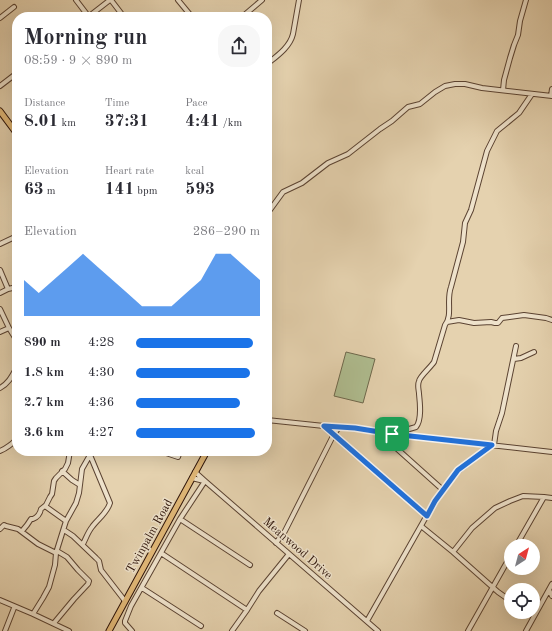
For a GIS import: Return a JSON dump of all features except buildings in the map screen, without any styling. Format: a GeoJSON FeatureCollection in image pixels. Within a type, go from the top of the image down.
{"type":"FeatureCollection","features":[{"type":"Feature","properties":{"kind":"main road"},"geometry":{"type":"LineString","coordinates":[[0,112],[12,128]]}},
{"type":"Feature","properties":{"kind":"main road","name":"Twinpalm Road"},"geometry":{"type":"LineString","coordinates":[[108,631],[204,456]]}},
{"type":"Feature","properties":{"kind":"street"},"geometry":{"type":"LineString","coordinates":[[76,0],[84,12]]}},
{"type":"Feature","properties":{"kind":"street"},"geometry":{"type":"LineString","coordinates":[[94,12],[110,0],[120,12]]}},
{"type":"Feature","properties":{"kind":"street"},"geometry":{"type":"LineString","coordinates":[[178,0],[188,12]]}},
{"type":"Feature","properties":{"kind":"street"},"geometry":{"type":"LineString","coordinates":[[248,12],[262,0]]}},
{"type":"Feature","properties":{"kind":"street"},"geometry":{"type":"LineString","coordinates":[[272,60],[285,49],[293,37],[299,0]]}},
{"type":"Feature","properties":{"kind":"street"},"geometry":{"type":"LineString","coordinates":[[503,90],[504,80],[518,35],[526,0]]}},
{"type":"Feature","properties":{"kind":"street"},"geometry":{"type":"LineString","coordinates":[[0,18],[14,7]]}},
{"type":"Feature","properties":{"kind":"street"},"geometry":{"type":"LineString","coordinates":[[0,86],[12,77]]}},
{"type":"Feature","properties":{"kind":"street"},"geometry":{"type":"LineString","coordinates":[[272,208],[284,192],[302,183],[328,163],[348,154],[408,107],[420,104],[445,86],[465,84],[482,88],[551,96],[552,89]]}},
{"type":"Feature","properties":{"kind":"street"},"geometry":{"type":"LineString","coordinates":[[395,434],[413,428],[419,423],[420,402],[418,382],[434,362],[447,322],[449,314],[449,292],[463,242],[465,223],[487,151],[497,131],[519,113],[532,94]]}},
{"type":"Feature","properties":{"kind":"street"},"geometry":{"type":"LineString","coordinates":[[0,244],[12,238]]}},
{"type":"Feature","properties":{"kind":"street"},"geometry":{"type":"LineString","coordinates":[[0,270],[8,289]]}},
{"type":"Feature","properties":{"kind":"street"},"geometry":{"type":"LineString","coordinates":[[0,293],[12,288]]}},
{"type":"Feature","properties":{"kind":"street"},"geometry":{"type":"LineString","coordinates":[[0,308],[12,333]]}},
{"type":"Feature","properties":{"kind":"street"},"geometry":{"type":"LineString","coordinates":[[447,322],[459,320],[474,323],[498,323],[502,318],[524,315],[552,320]]}},
{"type":"Feature","properties":{"kind":"street"},"geometry":{"type":"LineString","coordinates":[[0,332],[9,328]]}},
{"type":"Feature","properties":{"kind":"street"},"geometry":{"type":"LineString","coordinates":[[367,621],[435,501],[458,470],[493,445],[502,413],[516,346]]}},
{"type":"Feature","properties":{"kind":"street"},"geometry":{"type":"LineString","coordinates":[[514,359],[521,358],[534,352]]}},
{"type":"Feature","properties":{"kind":"street"},"geometry":{"type":"LineString","coordinates":[[0,388],[12,378]]}},
{"type":"Feature","properties":{"kind":"street"},"geometry":{"type":"LineString","coordinates":[[272,421],[355,428],[552,452]]}},
{"type":"Feature","properties":{"kind":"street"},"geometry":{"type":"LineString","coordinates":[[324,426],[333,436],[427,516]]}},
{"type":"Feature","properties":{"kind":"street"},"geometry":{"type":"LineString","coordinates":[[276,543],[284,531],[339,427]]}},
{"type":"Feature","properties":{"kind":"street"},"geometry":{"type":"LineString","coordinates":[[376,431],[443,490]]}},
{"type":"Feature","properties":{"kind":"street"},"geometry":{"type":"LineString","coordinates":[[395,434],[395,447]]}},
{"type":"Feature","properties":{"kind":"street"},"geometry":{"type":"LineString","coordinates":[[0,451],[12,443]]}},
{"type":"Feature","properties":{"kind":"street"},"geometry":{"type":"LineString","coordinates":[[22,531],[31,519],[36,518],[41,509],[45,506],[52,494],[54,481],[65,469],[69,456]]}},
{"type":"Feature","properties":{"kind":"street"},"geometry":{"type":"LineString","coordinates":[[33,614],[49,587],[55,565],[56,552],[66,521],[76,503],[79,493],[82,469],[88,456]]}},
{"type":"Feature","properties":{"kind":"street"},"geometry":{"type":"LineString","coordinates":[[83,544],[91,528],[101,518],[110,503],[91,456]]}},
{"type":"Feature","properties":{"kind":"street"},"geometry":{"type":"LineString","coordinates":[[62,471],[80,485]]}},
{"type":"Feature","properties":{"kind":"street","name":"Meanwood Drive"},"geometry":{"type":"LineString","coordinates":[[195,472],[378,631]]}},
{"type":"Feature","properties":{"kind":"street"},"geometry":{"type":"LineString","coordinates":[[132,631],[124,621],[131,606],[180,519],[204,481],[192,478]]}},
{"type":"Feature","properties":{"kind":"street"},"geometry":{"type":"LineString","coordinates":[[453,552],[472,528],[495,508],[523,496],[552,498]]}},
{"type":"Feature","properties":{"kind":"street"},"geometry":{"type":"LineString","coordinates":[[520,539],[544,497]]}},
{"type":"Feature","properties":{"kind":"street"},"geometry":{"type":"LineString","coordinates":[[45,506],[66,521]]}},
{"type":"Feature","properties":{"kind":"street"},"geometry":{"type":"LineString","coordinates":[[180,519],[250,565]]}},
{"type":"Feature","properties":{"kind":"street"},"geometry":{"type":"LineString","coordinates":[[0,528],[4,525],[18,529],[38,544],[67,557],[89,581],[54,624]]}},
{"type":"Feature","properties":{"kind":"street"},"geometry":{"type":"LineString","coordinates":[[421,526],[504,597]]}},
{"type":"Feature","properties":{"kind":"street"},"geometry":{"type":"LineString","coordinates":[[64,530],[83,544],[99,561],[101,570],[125,600]]}},
{"type":"Feature","properties":{"kind":"street"},"geometry":{"type":"LineString","coordinates":[[161,553],[247,610]]}},
{"type":"Feature","properties":{"kind":"street"},"geometry":{"type":"LineString","coordinates":[[234,630],[259,591],[289,554]]}},
{"type":"Feature","properties":{"kind":"street"},"geometry":{"type":"LineString","coordinates":[[468,631],[504,567]]}},
{"type":"Feature","properties":{"kind":"street"},"geometry":{"type":"LineString","coordinates":[[540,603],[552,584]]}},
{"type":"Feature","properties":{"kind":"street"},"geometry":{"type":"LineString","coordinates":[[142,588],[201,626]]}},
{"type":"Feature","properties":{"kind":"street"},"geometry":{"type":"LineString","coordinates":[[549,590],[552,596]]}},
{"type":"Feature","properties":{"kind":"street"},"geometry":{"type":"LineString","coordinates":[[0,600],[69,631]]}},
{"type":"Feature","properties":{"kind":"street"},"geometry":{"type":"LineString","coordinates":[[5,631],[14,608]]}},
{"type":"Feature","properties":{"kind":"street"},"geometry":{"type":"LineString","coordinates":[[277,613],[305,631]]}},
{"type":"Feature","properties":{"kind":"street"},"geometry":{"type":"LineString","coordinates":[[526,631],[531,619]]}},
{"type":"Feature","properties":{"kind":"green space"},"geometry":{"type":"Polygon","coordinates":[[[346,352],[375,359],[363,403],[334,396],[346,352]]]}},
{"type":"Feature","properties":{"kind":"route"},"geometry":{"type":"LineString","coordinates":[[324,426],[355,428],[392,434],[492,445],[458,470],[435,501],[427,516],[333,436],[324,426]]}}]}
